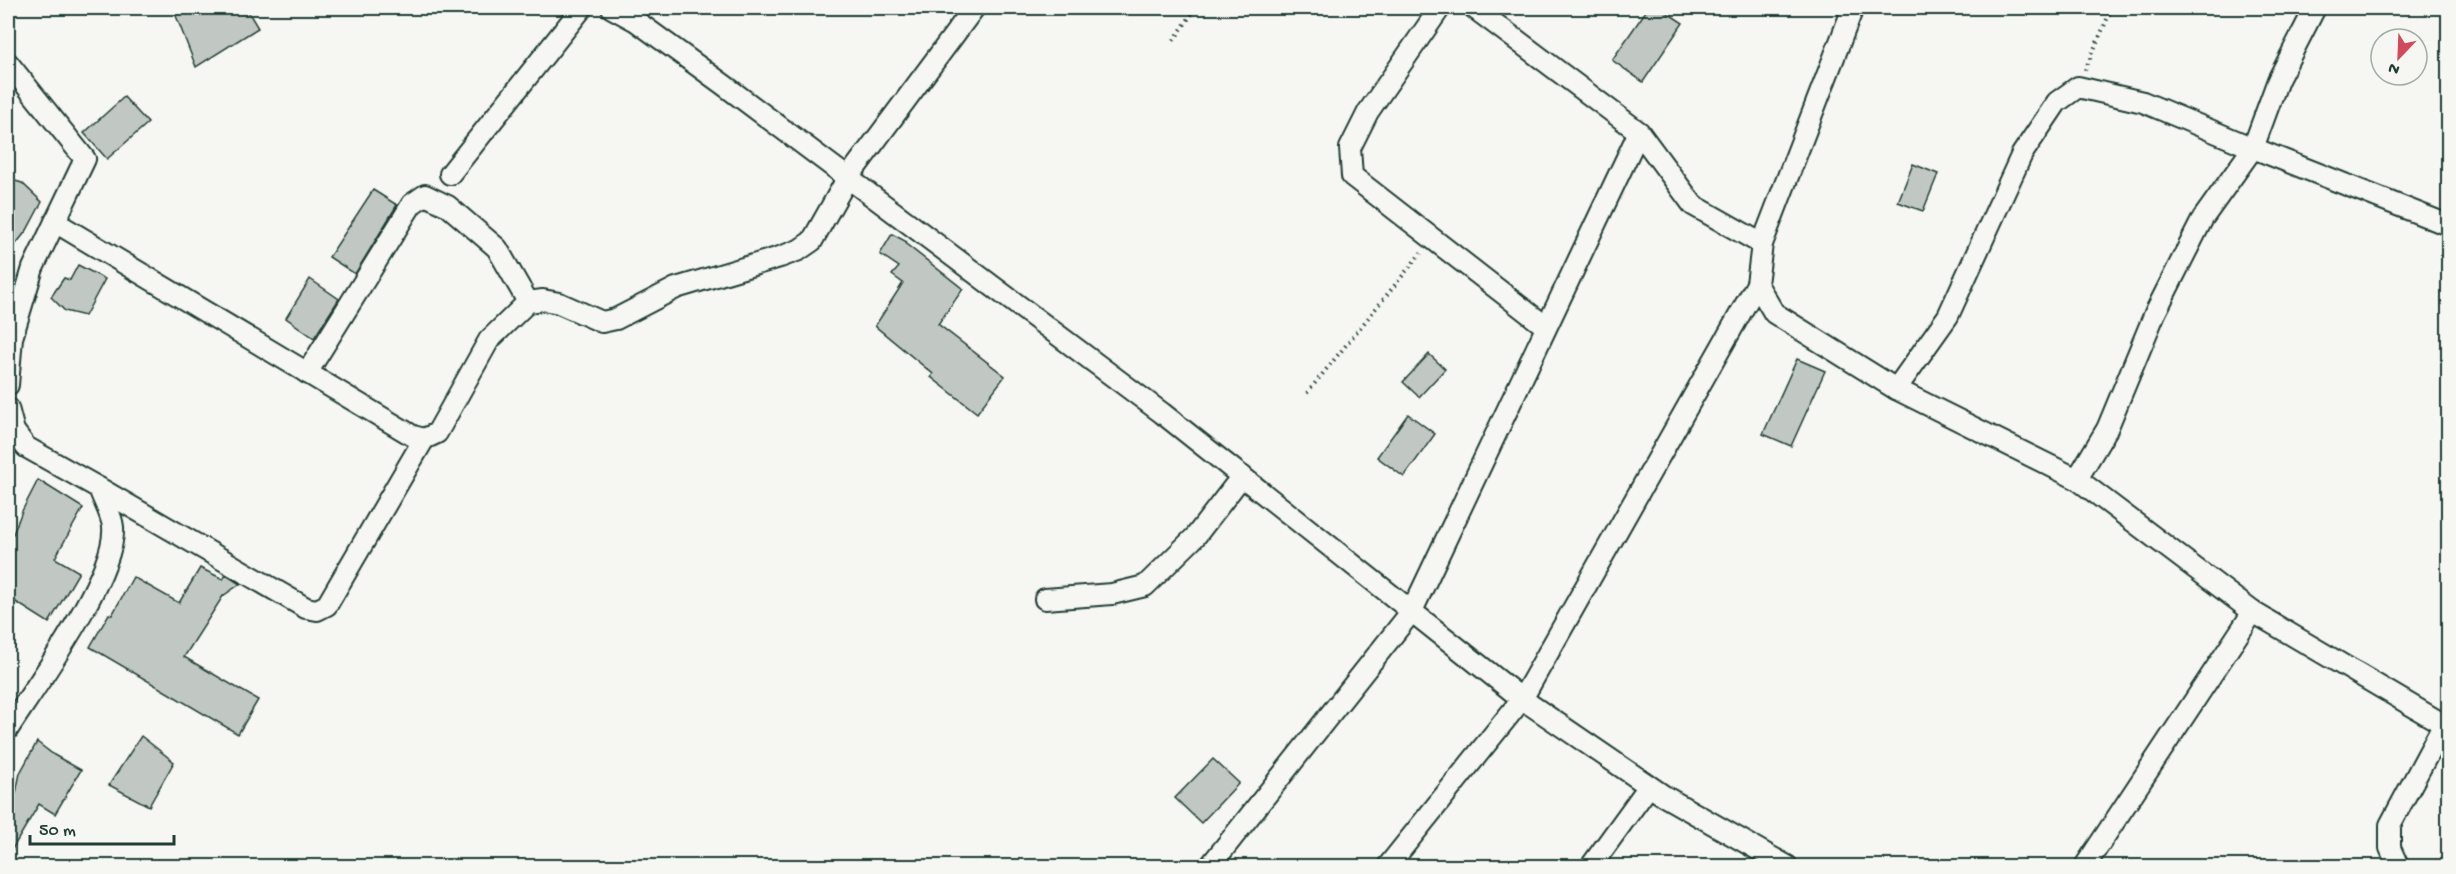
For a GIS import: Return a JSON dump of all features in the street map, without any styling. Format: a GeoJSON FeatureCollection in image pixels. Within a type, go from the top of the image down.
{"type":"FeatureCollection","features":[{"type":"Feature","properties":{"kind":"street"},"geometry":{"type":"LineString","coordinates":[[450,174],[582,8]]}},
{"type":"Feature","properties":{"kind":"street"},"geometry":{"type":"LineString","coordinates":[[612,8],[636,21],[715,79],[1162,413],[1522,699],[1649,786],[1787,867]]}},
{"type":"Feature","properties":{"kind":"street"},"geometry":{"type":"LineString","coordinates":[[8,408],[14,431],[26,447],[306,608],[317,610],[327,605],[424,439],[437,433],[489,340],[528,302],[543,300],[559,303],[602,322],[616,319],[676,288],[799,250],[812,241],[847,179],[974,8]]}},
{"type":"Feature","properties":{"kind":"street"},"geometry":{"type":"LineString","coordinates":[[1440,8],[1368,112],[1350,148],[1352,176],[1545,326]]}},
{"type":"Feature","properties":{"kind":"street"},"geometry":{"type":"LineString","coordinates":[[1474,8],[1639,132],[1693,205],[1762,244]]}},
{"type":"Feature","properties":{"kind":"street"},"geometry":{"type":"LineString","coordinates":[[1388,867],[1522,699],[1757,284],[1762,244],[1853,8]]}},
{"type":"Feature","properties":{"kind":"street"},"geometry":{"type":"LineString","coordinates":[[2077,479],[2107,429],[2155,313],[2203,218],[2253,147],[2278,80],[2315,8]]}},
{"type":"Feature","properties":{"kind":"street"},"geometry":{"type":"LineString","coordinates":[[8,63],[85,159],[33,268],[10,335],[8,385]]}},
{"type":"Feature","properties":{"kind":"street"},"geometry":{"type":"LineString","coordinates":[[1896,389],[1948,316],[2022,154],[2057,102],[2078,87],[2143,102],[2448,225]]}},
{"type":"Feature","properties":{"kind":"street"},"geometry":{"type":"LineString","coordinates":[[1210,867],[1412,611],[1545,326],[1639,132]]}},
{"type":"Feature","properties":{"kind":"street"},"geometry":{"type":"LineString","coordinates":[[307,373],[412,204],[424,195],[448,206],[498,248],[528,302]]}},
{"type":"Feature","properties":{"kind":"street"},"geometry":{"type":"LineString","coordinates":[[54,222],[413,436],[424,439]]}},
{"type":"Feature","properties":{"kind":"street"},"geometry":{"type":"LineString","coordinates":[[1757,284],[1774,313],[1896,389],[2077,479],[2253,612],[2446,725],[2390,825],[2390,848],[2398,867]]}},
{"type":"Feature","properties":{"kind":"street"},"geometry":{"type":"LineString","coordinates":[[1045,599],[1112,594],[1145,586],[1195,537],[1242,476]]}},
{"type":"Feature","properties":{"kind":"street"},"geometry":{"type":"LineString","coordinates":[[8,729],[74,627],[107,563],[113,527],[99,488]]}},
{"type":"Feature","properties":{"kind":"street"},"geometry":{"type":"LineString","coordinates":[[2085,867],[2253,612]]}},
{"type":"Feature","properties":{"kind":"street"},"geometry":{"type":"LineString","coordinates":[[1591,867],[1649,786]]}},
{"type":"Feature","properties":{"kind":"path"},"geometry":{"type":"LineString","coordinates":[[1174,40],[1196,8]]}},
{"type":"Feature","properties":{"kind":"path"},"geometry":{"type":"LineString","coordinates":[[2078,87],[2112,8]]}},
{"type":"Feature","properties":{"kind":"path"},"geometry":{"type":"LineString","coordinates":[[1307,393],[1433,239]]}},
{"type":"Feature","properties":{"kind":"building"},"geometry":{"type":"Polygon","coordinates":[[[173,8],[246,8],[258,28],[196,67],[173,8]]]}},
{"type":"Feature","properties":{"kind":"building"},"geometry":{"type":"Polygon","coordinates":[[[1648,8],[1660,8],[1683,23],[1643,82],[1612,60],[1648,8]]]}},
{"type":"Feature","properties":{"kind":"building"},"geometry":{"type":"Polygon","coordinates":[[[124,97],[148,123],[107,159],[84,133],[124,97]]]}},
{"type":"Feature","properties":{"kind":"building"},"geometry":{"type":"Polygon","coordinates":[[[1913,164],[1938,174],[1923,211],[1898,202],[1913,164]]]}},
{"type":"Feature","properties":{"kind":"building"},"geometry":{"type":"Polygon","coordinates":[[[12,180],[22,183],[42,202],[27,230],[8,254],[8,190],[12,180]]]}},
{"type":"Feature","properties":{"kind":"building"},"geometry":{"type":"Polygon","coordinates":[[[373,190],[397,205],[355,274],[329,257],[373,190]]]}},
{"type":"Feature","properties":{"kind":"building"},"geometry":{"type":"Polygon","coordinates":[[[892,234],[907,242],[906,244],[963,289],[938,324],[1005,376],[977,413],[931,377],[933,374],[875,326],[903,283],[892,275],[899,267],[880,254],[892,234]]]}},
{"type":"Feature","properties":{"kind":"building"},"geometry":{"type":"Polygon","coordinates":[[[78,265],[105,279],[85,316],[65,311],[51,297],[64,278],[70,280],[78,265]]]}},
{"type":"Feature","properties":{"kind":"building"},"geometry":{"type":"Polygon","coordinates":[[[310,279],[339,299],[314,338],[286,318],[310,279]]]}},
{"type":"Feature","properties":{"kind":"building"},"geometry":{"type":"Polygon","coordinates":[[[1429,354],[1445,369],[1419,397],[1403,382],[1429,354]]]}},
{"type":"Feature","properties":{"kind":"building"},"geometry":{"type":"Polygon","coordinates":[[[1797,359],[1825,371],[1791,446],[1763,434],[1797,359]]]}},
{"type":"Feature","properties":{"kind":"building"},"geometry":{"type":"Polygon","coordinates":[[[1408,414],[1435,434],[1404,477],[1377,457],[1408,414]]]}},
{"type":"Feature","properties":{"kind":"building"},"geometry":{"type":"Polygon","coordinates":[[[38,480],[83,508],[55,558],[79,572],[49,623],[8,597],[8,534],[13,534],[38,480]]]}},
{"type":"Feature","properties":{"kind":"building"},"geometry":{"type":"Polygon","coordinates":[[[200,568],[223,579],[226,575],[240,584],[223,596],[184,657],[258,700],[238,734],[90,647],[109,614],[112,615],[133,577],[179,603],[200,568]]]}},
{"type":"Feature","properties":{"kind":"building"},"geometry":{"type":"Polygon","coordinates":[[[141,736],[174,762],[149,806],[109,785],[141,736]]]}},
{"type":"Feature","properties":{"kind":"building"},"geometry":{"type":"Polygon","coordinates":[[[37,742],[54,755],[81,770],[55,814],[39,804],[8,856],[8,799],[16,793],[20,773],[37,742]]]}},
{"type":"Feature","properties":{"kind":"building"},"geometry":{"type":"Polygon","coordinates":[[[1213,759],[1239,783],[1201,823],[1175,798],[1213,759]]]}}]}
